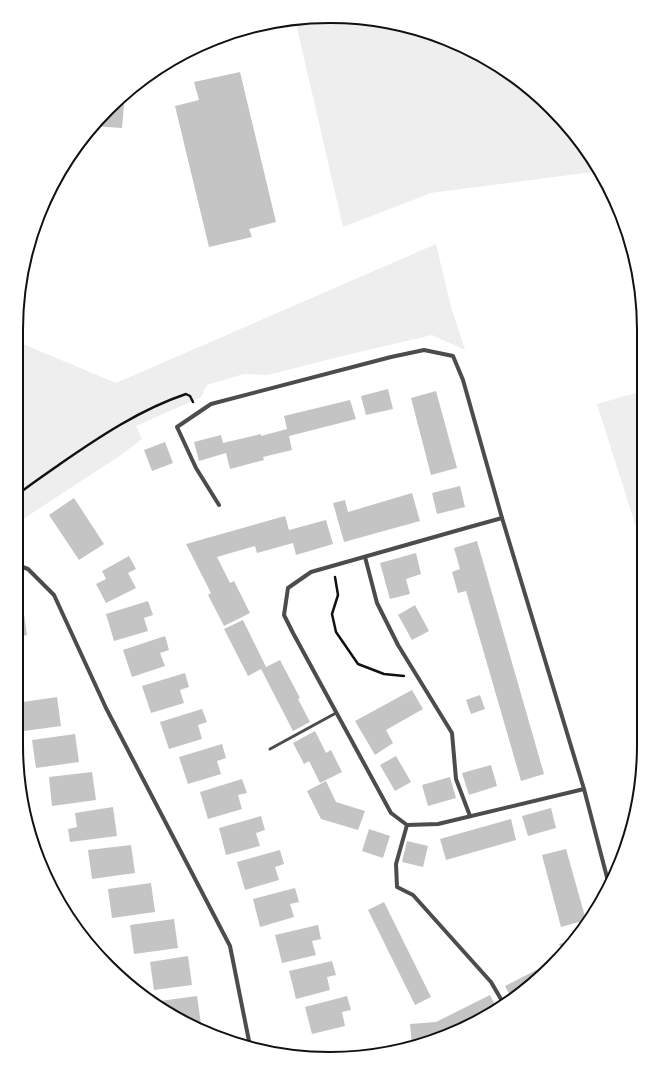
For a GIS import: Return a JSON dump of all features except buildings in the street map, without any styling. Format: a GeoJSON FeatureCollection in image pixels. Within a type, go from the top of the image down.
{"type":"FeatureCollection","features":[{"type":"Feature","properties":{"kind":"street"},"geometry":{"type":"LineString","coordinates":[[219,505],[196,468],[177,427],[211,404],[391,357],[424,350],[453,356],[463,380],[502,518],[584,789],[607,877]]}},
{"type":"Feature","properties":{"kind":"street"},"geometry":{"type":"LineString","coordinates":[[502,518],[312,572],[288,588],[284,615],[391,813],[407,825],[438,824],[584,789]]}},
{"type":"Feature","properties":{"kind":"street"},"geometry":{"type":"LineString","coordinates":[[365,557],[377,603],[398,645],[452,733],[456,779],[470,816]]}},
{"type":"Feature","properties":{"kind":"street"},"geometry":{"type":"LineString","coordinates":[[23,567],[28,569],[54,595],[106,708],[230,946],[249,1041]]}},
{"type":"Feature","properties":{"kind":"street"},"geometry":{"type":"LineString","coordinates":[[407,825],[396,864],[397,887],[413,895],[427,910],[491,982],[501,1000]]}},
{"type":"Feature","properties":{"kind":"lane"},"geometry":{"type":"LineString","coordinates":[[270,749],[336,713]]}},
{"type":"Feature","properties":{"kind":"path"},"geometry":{"type":"LineString","coordinates":[[23,490],[92,442],[128,421],[170,400],[186,394],[190,396],[198,413]]}},
{"type":"Feature","properties":{"kind":"path"},"geometry":{"type":"LineString","coordinates":[[332,566],[338,595],[332,614],[336,632],[358,664],[384,674],[418,678]]}},
{"type":"Feature","properties":{"kind":"shaded area"},"geometry":{"type":"Polygon","coordinates":[[[330,23],[390,29],[429,39],[466,55],[501,75],[532,99],[574,143],[593,172],[431,193],[343,227],[296,25],[330,23]]]}},
{"type":"Feature","properties":{"kind":"shaded area"},"geometry":{"type":"Polygon","coordinates":[[[436,244],[451,307],[465,350],[432,335],[268,375],[244,374],[207,385],[201,397],[136,426],[142,439],[121,455],[23,519],[23,344],[116,383],[436,244]]]}},
{"type":"Feature","properties":{"kind":"shaded area"},"geometry":{"type":"Polygon","coordinates":[[[637,393],[637,530],[597,404],[637,393]]]}}]}
